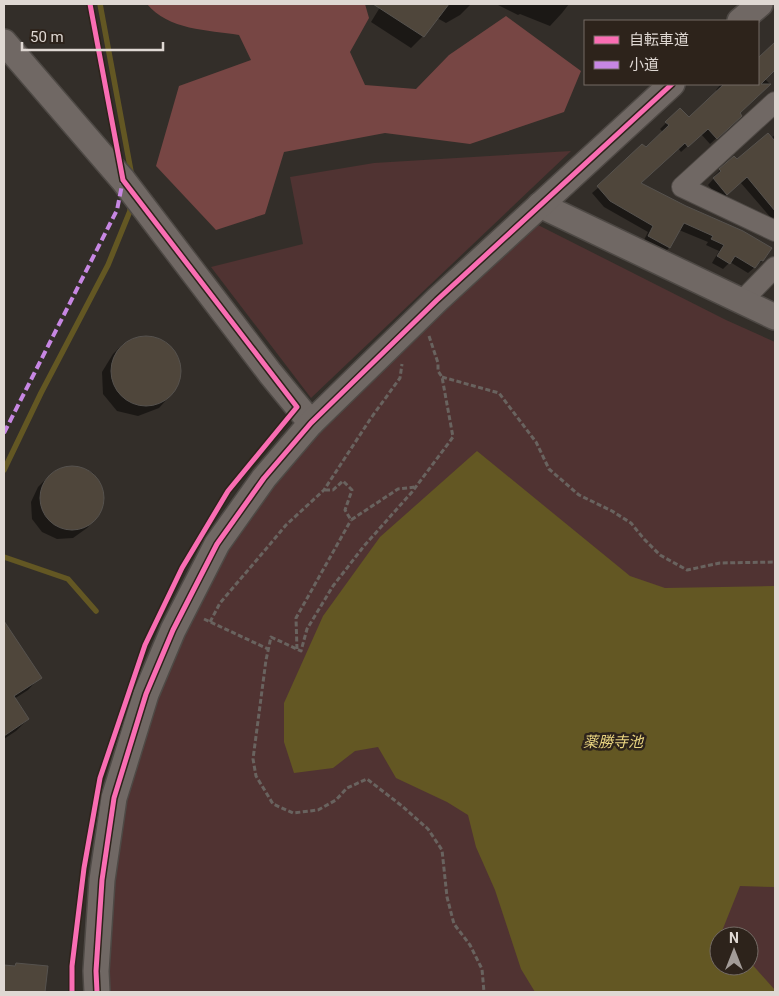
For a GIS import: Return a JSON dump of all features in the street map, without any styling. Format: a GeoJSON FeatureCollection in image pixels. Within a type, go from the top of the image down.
{"type":"FeatureCollection","features":[{"type":"Feature","properties":{"kind":"street"},"geometry":{"type":"LineString","coordinates":[[741,20],[760,4]]}},
{"type":"Feature","properties":{"kind":"street"},"geometry":{"type":"LineString","coordinates":[[4,42],[123,180],[311,424]]}},
{"type":"Feature","properties":{"kind":"street"},"geometry":{"type":"LineString","coordinates":[[97,992],[96,971],[102,880],[114,798],[146,694],[173,630],[217,544],[264,478],[311,424],[437,300],[671,85]]}},
{"type":"Feature","properties":{"kind":"street"},"geometry":{"type":"LineString","coordinates":[[775,102],[682,187],[775,231]]}},
{"type":"Feature","properties":{"kind":"street"},"geometry":{"type":"LineString","coordinates":[[540,205],[775,317]]}},
{"type":"Feature","properties":{"kind":"street"},"geometry":{"type":"LineString","coordinates":[[741,302],[775,267]]}},
{"type":"Feature","properties":{"kind":"path"},"geometry":{"type":"LineString","coordinates":[[430,341],[438,363],[438,371],[442,377],[453,437],[415,487],[364,546],[333,586],[307,629],[301,651],[271,637],[253,759],[256,776],[273,804],[293,813],[318,810],[336,800],[347,788],[367,779],[428,829],[442,850],[446,897],[454,924],[470,945],[482,969],[484,992]]}},
{"type":"Feature","properties":{"kind":"path"},"geometry":{"type":"LineString","coordinates":[[210,622],[220,603],[286,525],[324,490],[371,418],[400,378],[402,361]]}},
{"type":"Feature","properties":{"kind":"path"},"geometry":{"type":"LineString","coordinates":[[442,377],[499,393],[536,442],[549,469],[579,495],[612,511],[631,523],[660,555],[687,570],[720,563],[775,562]]}},
{"type":"Feature","properties":{"kind":"path"},"geometry":{"type":"LineString","coordinates":[[324,490],[333,490],[343,481],[352,490],[345,510],[351,520]]}},
{"type":"Feature","properties":{"kind":"path"},"geometry":{"type":"LineString","coordinates":[[297,650],[296,618],[351,520],[398,489],[415,487]]}},
{"type":"Feature","properties":{"kind":"path"},"geometry":{"type":"LineString","coordinates":[[204,619],[268,649]]}},
{"type":"Feature","properties":{"kind":"shaded area"},"geometry":{"type":"Polygon","coordinates":[[[147,4],[365,4],[369,18],[350,52],[365,85],[416,89],[449,55],[506,16],[581,71],[564,112],[470,144],[385,133],[284,152],[265,214],[216,230],[156,166],[179,86],[251,60],[239,35],[202,30],[177,24],[156,13],[147,4]]]}},
{"type":"Feature","properties":{"kind":"shaded area"},"geometry":{"type":"Polygon","coordinates":[[[571,151],[311,398],[211,267],[303,244],[290,177],[374,163],[571,151]]]}},
{"type":"Feature","properties":{"kind":"shaded area"},"geometry":{"type":"Polygon","coordinates":[[[538,225],[726,320],[775,342],[775,992],[100,992],[105,890],[148,704],[220,554],[311,436],[427,324],[538,225]]]}},
{"type":"Feature","properties":{"kind":"water","name":"薬勝寺池"},"geometry":{"type":"Polygon","coordinates":[[[477,451],[630,576],[665,588],[775,586],[775,887],[740,886],[724,926],[709,926],[709,976],[759,976],[759,972],[775,992],[535,992],[521,969],[495,890],[476,847],[468,815],[447,802],[396,778],[378,747],[355,751],[333,768],[294,773],[284,742],[284,703],[323,616],[380,537],[477,451]]]}},
{"type":"Feature","properties":{"kind":"building"},"geometry":{"type":"Polygon","coordinates":[[[373,4],[449,4],[424,37],[373,4]]]}},
{"type":"Feature","properties":{"kind":"building"},"geometry":{"type":"Polygon","coordinates":[[[775,42],[775,70],[761,84],[771,84],[740,113],[742,116],[717,139],[708,129],[688,147],[685,143],[641,183],[686,206],[743,231],[772,248],[763,261],[761,260],[755,268],[735,256],[730,264],[717,256],[724,245],[711,239],[713,236],[684,223],[670,248],[648,236],[653,226],[610,201],[597,186],[642,144],[646,147],[669,125],[665,122],[680,108],[689,117],[723,85],[759,85],[759,57],[775,42]]]}},
{"type":"Feature","properties":{"kind":"building"},"geometry":{"type":"Polygon","coordinates":[[[768,133],[775,141],[775,211],[747,177],[727,195],[713,178],[721,171],[719,169],[734,156],[737,159],[768,133]]]}},
{"type":"Feature","properties":{"kind":"building"},"geometry":{"type":"Polygon","coordinates":[[[153,336],[166,342],[175,351],[179,357],[181,371],[179,385],[171,396],[160,404],[139,406],[132,404],[121,396],[113,385],[111,364],[113,357],[121,346],[132,338],[153,336]]]}},
{"type":"Feature","properties":{"kind":"building"},"geometry":{"type":"Polygon","coordinates":[[[66,466],[78,466],[95,475],[102,486],[104,498],[102,510],[95,521],[78,530],[66,530],[54,525],[45,516],[40,504],[40,492],[45,480],[54,471],[66,466]]]}},
{"type":"Feature","properties":{"kind":"building"},"geometry":{"type":"Polygon","coordinates":[[[4,621],[42,678],[14,696],[29,719],[4,736],[4,621]]]}},
{"type":"Feature","properties":{"kind":"building"},"geometry":{"type":"Polygon","coordinates":[[[16,963],[48,966],[45,992],[4,992],[4,965],[15,966],[16,963]]]}},
{"type":"Feature","properties":{"kind":"waterway"},"geometry":{"type":"LineString","coordinates":[[100,4],[132,177]]}},
{"type":"Feature","properties":{"kind":"waterway"},"geometry":{"type":"LineString","coordinates":[[4,470],[41,393],[108,265],[130,211],[130,204]]}},
{"type":"Feature","properties":{"kind":"waterway"},"geometry":{"type":"LineString","coordinates":[[4,557],[68,579],[96,611]]}},
{"type":"Feature","properties":{"kind":"marked path"},"geometry":{"type":"LineString","coordinates":[[4,433],[117,210],[123,180]]}},
{"type":"Feature","properties":{"kind":"cycle path"},"geometry":{"type":"LineString","coordinates":[[72,992],[72,966],[84,868],[100,778],[145,645],[182,568],[228,491],[297,407],[123,180],[90,4]]}},
{"type":"Feature","properties":{"kind":"cycle path"},"geometry":{"type":"LineString","coordinates":[[97,992],[96,971],[102,880],[114,798],[146,694],[173,630],[217,544],[264,478],[311,423],[437,300],[671,85]]}}]}
